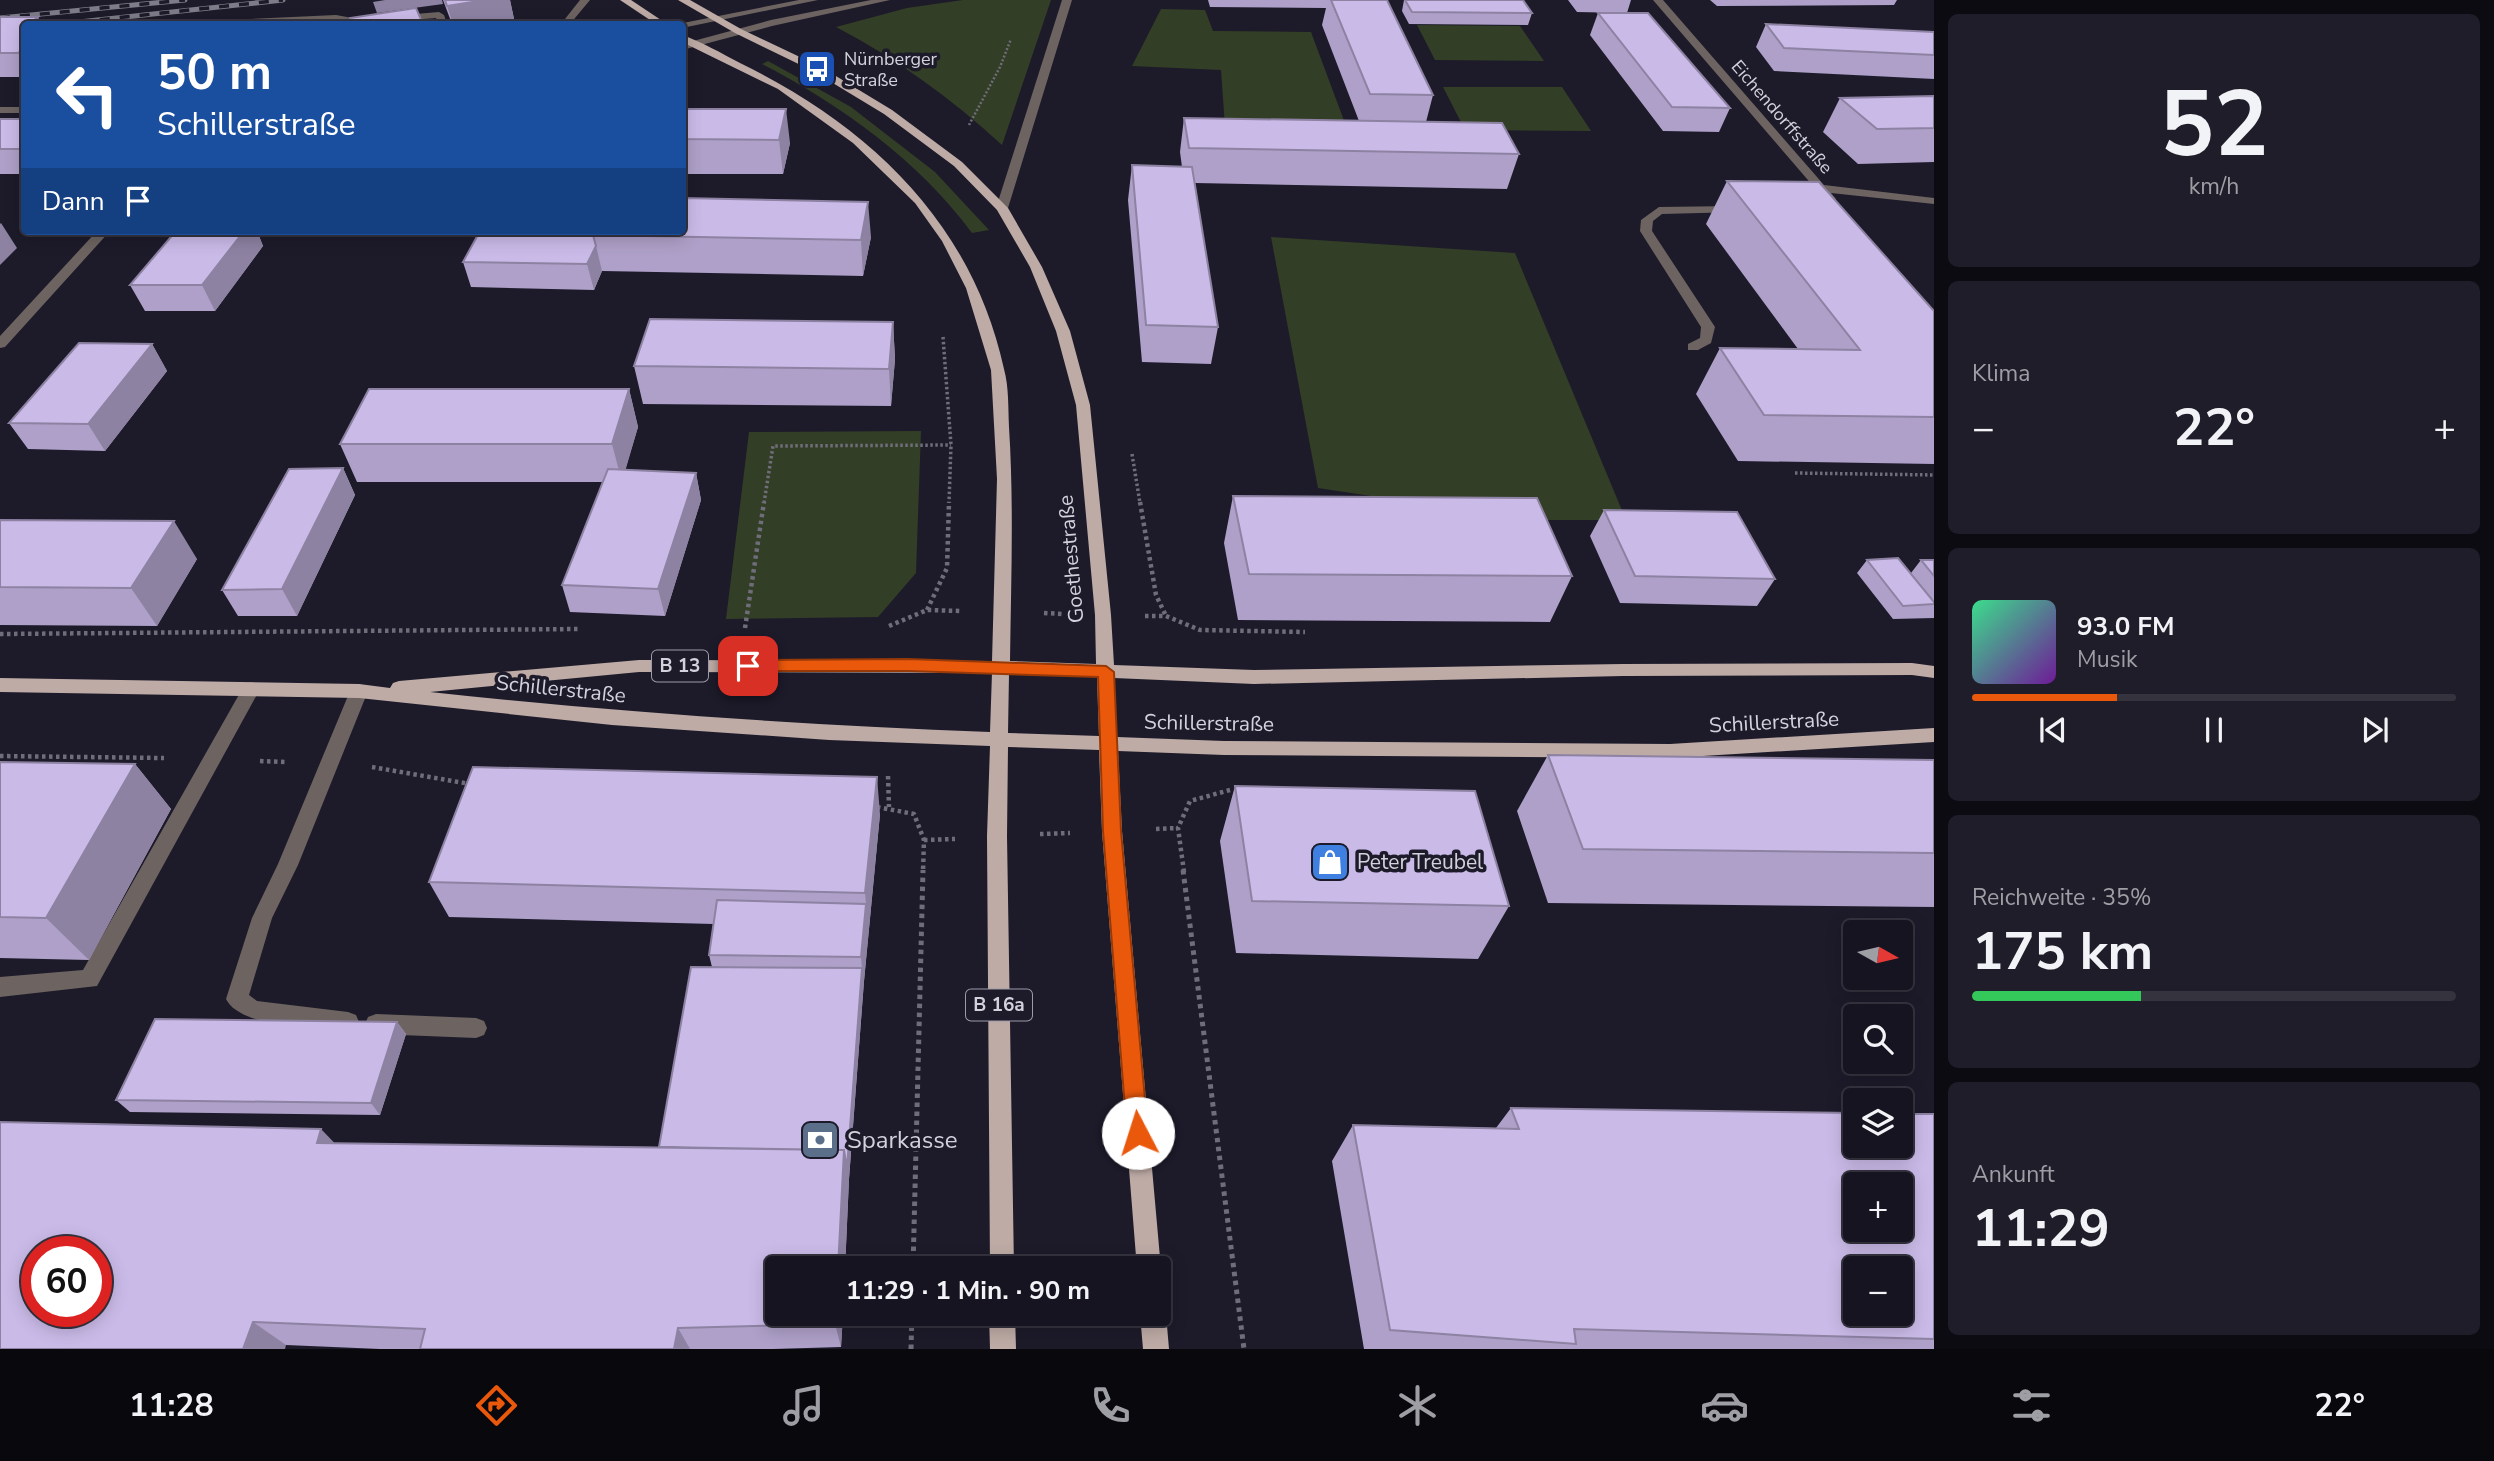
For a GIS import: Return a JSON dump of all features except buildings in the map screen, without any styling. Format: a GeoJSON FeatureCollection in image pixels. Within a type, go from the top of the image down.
{"type":"FeatureCollection","features":[{"type":"Feature","properties":{"kind":"main road"},"geometry":{"type":"LineString","coordinates":[[625,0],[657,21]]}},
{"type":"Feature","properties":{"kind":"main road","name":"Goethestraße"},"geometry":{"type":"LineString","coordinates":[[682,0],[738,32],[817,69],[888,112],[958,164],[1002,208],[1036,267],[1063,331],[1083,405],[1106,672],[1112,831],[1148,1256]]}},
{"type":"Feature","properties":{"kind":"main road"},"geometry":{"type":"LineString","coordinates":[[686,43],[782,87],[857,141],[919,201],[948,241],[972,288],[998,370],[1005,479],[1002,667]]}},
{"type":"Feature","properties":{"kind":"main road","name":"Schillerstraße"},"geometry":{"type":"LineString","coordinates":[[359,691],[639,666],[1002,667],[1254,677],[1637,670],[1912,669],[1934,672]]}},
{"type":"Feature","properties":{"kind":"main road","name":"B 16a"},"geometry":{"type":"LineString","coordinates":[[1002,667],[997,836],[1002,1256]]}},
{"type":"Feature","properties":{"kind":"main road","name":"Schillerstraße"},"geometry":{"type":"LineString","coordinates":[[0,685],[359,691],[612,718],[829,733],[1224,748],[1670,751],[1934,735]]}},
{"type":"Feature","properties":{"kind":"main road"},"geometry":{"type":"LineString","coordinates":[[1002,1326],[1003,1349]]}},
{"type":"Feature","properties":{"kind":"main road"},"geometry":{"type":"LineString","coordinates":[[1154,1326],[1156,1349]]}},
{"type":"Feature","properties":{"kind":"street"},"geometry":{"type":"LineString","coordinates":[[568,21],[585,0]]}},
{"type":"Feature","properties":{"kind":"street"},"geometry":{"type":"LineString","coordinates":[[686,24],[813,0]]}},
{"type":"Feature","properties":{"kind":"street"},"geometry":{"type":"LineString","coordinates":[[686,43],[886,0]]}},
{"type":"Feature","properties":{"kind":"street"},"geometry":{"type":"LineString","coordinates":[[1002,208],[1067,0]]}},
{"type":"Feature","properties":{"kind":"street","name":"Eichendorffstraße"},"geometry":{"type":"LineString","coordinates":[[1658,0],[1821,188],[1833,211]]}},
{"type":"Feature","properties":{"kind":"street"},"geometry":{"type":"LineString","coordinates":[[378,21],[439,15],[442,21]]}},
{"type":"Feature","properties":{"kind":"street"},"geometry":{"type":"LineString","coordinates":[[271,21],[336,18],[349,21]]}},
{"type":"Feature","properties":{"kind":"street"},"geometry":{"type":"LineString","coordinates":[[0,110],[21,110]]}},
{"type":"Feature","properties":{"kind":"street"},"geometry":{"type":"LineString","coordinates":[[1821,188],[1934,201]]}},
{"type":"Feature","properties":{"kind":"street"},"geometry":{"type":"LineString","coordinates":[[1693,347],[1706,340],[1708,327],[1646,231],[1647,220],[1659,211],[1746,210]]}},
{"type":"Feature","properties":{"kind":"street"},"geometry":{"type":"LineString","coordinates":[[0,344],[100,235]]}},
{"type":"Feature","properties":{"kind":"street"},"geometry":{"type":"LineString","coordinates":[[0,986],[89,979],[251,690]]}},
{"type":"Feature","properties":{"kind":"street"},"geometry":{"type":"LineString","coordinates":[[359,691],[288,865],[262,918],[237,999],[253,1010],[326,1021],[476,1028]]}},
{"type":"Feature","properties":{"kind":"path"},"geometry":{"type":"LineString","coordinates":[[967,128],[1000,67],[1013,35]]}},
{"type":"Feature","properties":{"kind":"path"},"geometry":{"type":"LineString","coordinates":[[882,629],[927,610],[947,568],[951,445],[943,334]]}},
{"type":"Feature","properties":{"kind":"path"},"geometry":{"type":"LineString","coordinates":[[758,628],[744,628],[773,446],[951,445]]}},
{"type":"Feature","properties":{"kind":"path"},"geometry":{"type":"LineString","coordinates":[[1795,473],[1934,475]]}},
{"type":"Feature","properties":{"kind":"path"},"geometry":{"type":"LineString","coordinates":[[1166,617],[1200,630]]}},
{"type":"Feature","properties":{"kind":"path"},"geometry":{"type":"LineString","coordinates":[[0,634],[582,628]]}},
{"type":"Feature","properties":{"kind":"path"},"geometry":{"type":"LineString","coordinates":[[0,756],[213,759],[329,764],[390,768],[471,785]]}},
{"type":"Feature","properties":{"kind":"path"},"geometry":{"type":"LineString","coordinates":[[1233,790],[1190,801],[1178,828],[1244,1349]]}},
{"type":"Feature","properties":{"kind":"path"},"geometry":{"type":"LineString","coordinates":[[874,806],[914,814],[924,840],[913,1256]]}},
{"type":"Feature","properties":{"kind":"path"},"geometry":{"type":"LineString","coordinates":[[924,840],[1178,828]]}},
{"type":"Feature","properties":{"kind":"path"},"geometry":{"type":"LineString","coordinates":[[911,1349],[912,1326]]}},
{"type":"Feature","properties":{"kind":"green space"},"geometry":{"type":"Polygon","coordinates":[[[963,0],[1051,0],[1002,145],[923,80],[836,27],[907,8],[963,0]]]}},
{"type":"Feature","properties":{"kind":"green space"},"geometry":{"type":"Polygon","coordinates":[[[1161,9],[1205,10],[1213,31],[1311,32],[1346,126],[1225,127],[1221,70],[1132,66],[1161,9]]]}},
{"type":"Feature","properties":{"kind":"green space"},"geometry":{"type":"Polygon","coordinates":[[[1417,25],[1520,26],[1544,61],[1435,60],[1417,25]]]}},
{"type":"Feature","properties":{"kind":"green space"},"geometry":{"type":"Polygon","coordinates":[[[768,61],[851,107],[935,172],[989,230],[972,233],[951,206],[903,158],[821,97],[762,64],[768,61]]]}},
{"type":"Feature","properties":{"kind":"green space"},"geometry":{"type":"Polygon","coordinates":[[[1443,87],[1562,87],[1591,131],[1465,130],[1443,87]]]}},
{"type":"Feature","properties":{"kind":"green space"},"geometry":{"type":"Polygon","coordinates":[[[1271,237],[1515,253],[1626,520],[1530,520],[1318,488],[1271,237]]]}},
{"type":"Feature","properties":{"kind":"green space"},"geometry":{"type":"Polygon","coordinates":[[[921,431],[916,573],[878,617],[726,619],[749,432],[921,431]]]}},
{"type":"Feature","properties":{"kind":"railway"},"geometry":{"type":"LineString","coordinates":[[0,18],[185,0]]}},
{"type":"Feature","properties":{"kind":"railway"},"geometry":{"type":"LineString","coordinates":[[88,21],[283,0]]}},
{"type":"Feature","properties":{"kind":"place","name":"Nürnberger Straße"},"geometry":{"type":"Point","coordinates":[817,69]}},
{"type":"Feature","properties":{"kind":"place","name":"Peter Treubel"},"geometry":{"type":"Point","coordinates":[1330,862]}},
{"type":"Feature","properties":{"kind":"place","name":"Sparkasse"},"geometry":{"type":"Point","coordinates":[820,1140]}},
{"type":"Feature","properties":{"kind":"route"},"geometry":{"type":"LineString","coordinates":[[748,666],[908,665],[1106,672],[1112,831],[1138,1133]]}}]}
